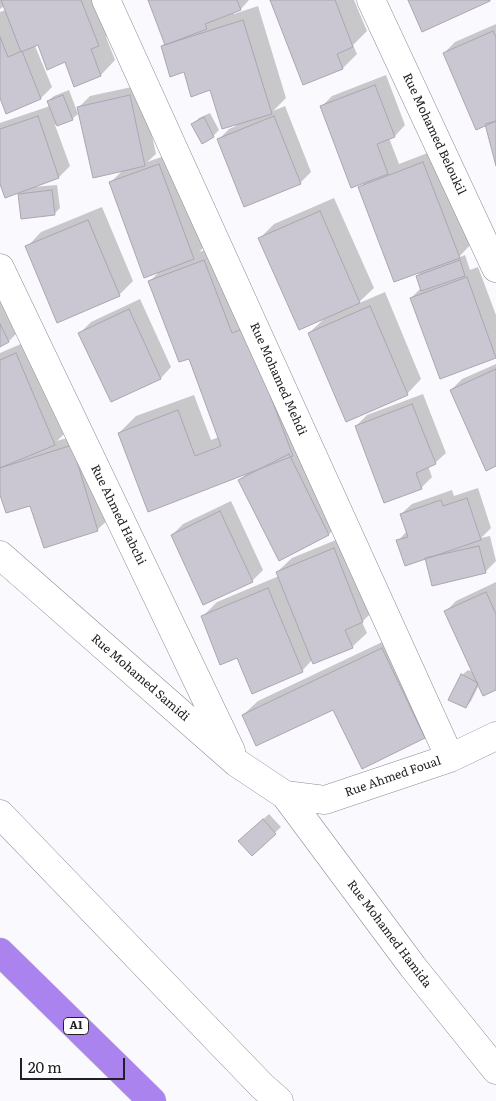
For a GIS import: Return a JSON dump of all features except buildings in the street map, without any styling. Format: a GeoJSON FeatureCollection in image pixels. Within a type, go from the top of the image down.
{"type":"FeatureCollection","features":[{"type":"Feature","properties":{"kind":"highway","name":"A1"},"geometry":{"type":"LineString","coordinates":[[0,952],[152,1101]]}},
{"type":"Feature","properties":{"kind":"street","name":"Rue Mohamed Mehdi"},"geometry":{"type":"LineString","coordinates":[[106,0],[450,758]]}},
{"type":"Feature","properties":{"kind":"street","name":"Rue Mohamed Beloukil"},"geometry":{"type":"LineString","coordinates":[[371,0],[496,268]]}},
{"type":"Feature","properties":{"kind":"street","name":"Rue Ahmed Habchi"},"geometry":{"type":"LineString","coordinates":[[0,268],[237,763]]}},
{"type":"Feature","properties":{"kind":"street","name":"Rue Mohamed Samidi"},"geometry":{"type":"LineString","coordinates":[[0,555],[237,763],[285,795]]}},
{"type":"Feature","properties":{"kind":"street","name":"Rue Ahmed Foual"},"geometry":{"type":"LineString","coordinates":[[285,795],[325,800],[450,758],[496,736]]}},
{"type":"Feature","properties":{"kind":"street","name":"Rue Mohamed Hamida"},"geometry":{"type":"LineString","coordinates":[[285,795],[414,967],[496,1070]]}},
{"type":"Feature","properties":{"kind":"street"},"geometry":{"type":"LineString","coordinates":[[0,814],[262,1086],[279,1101]]}}]}
